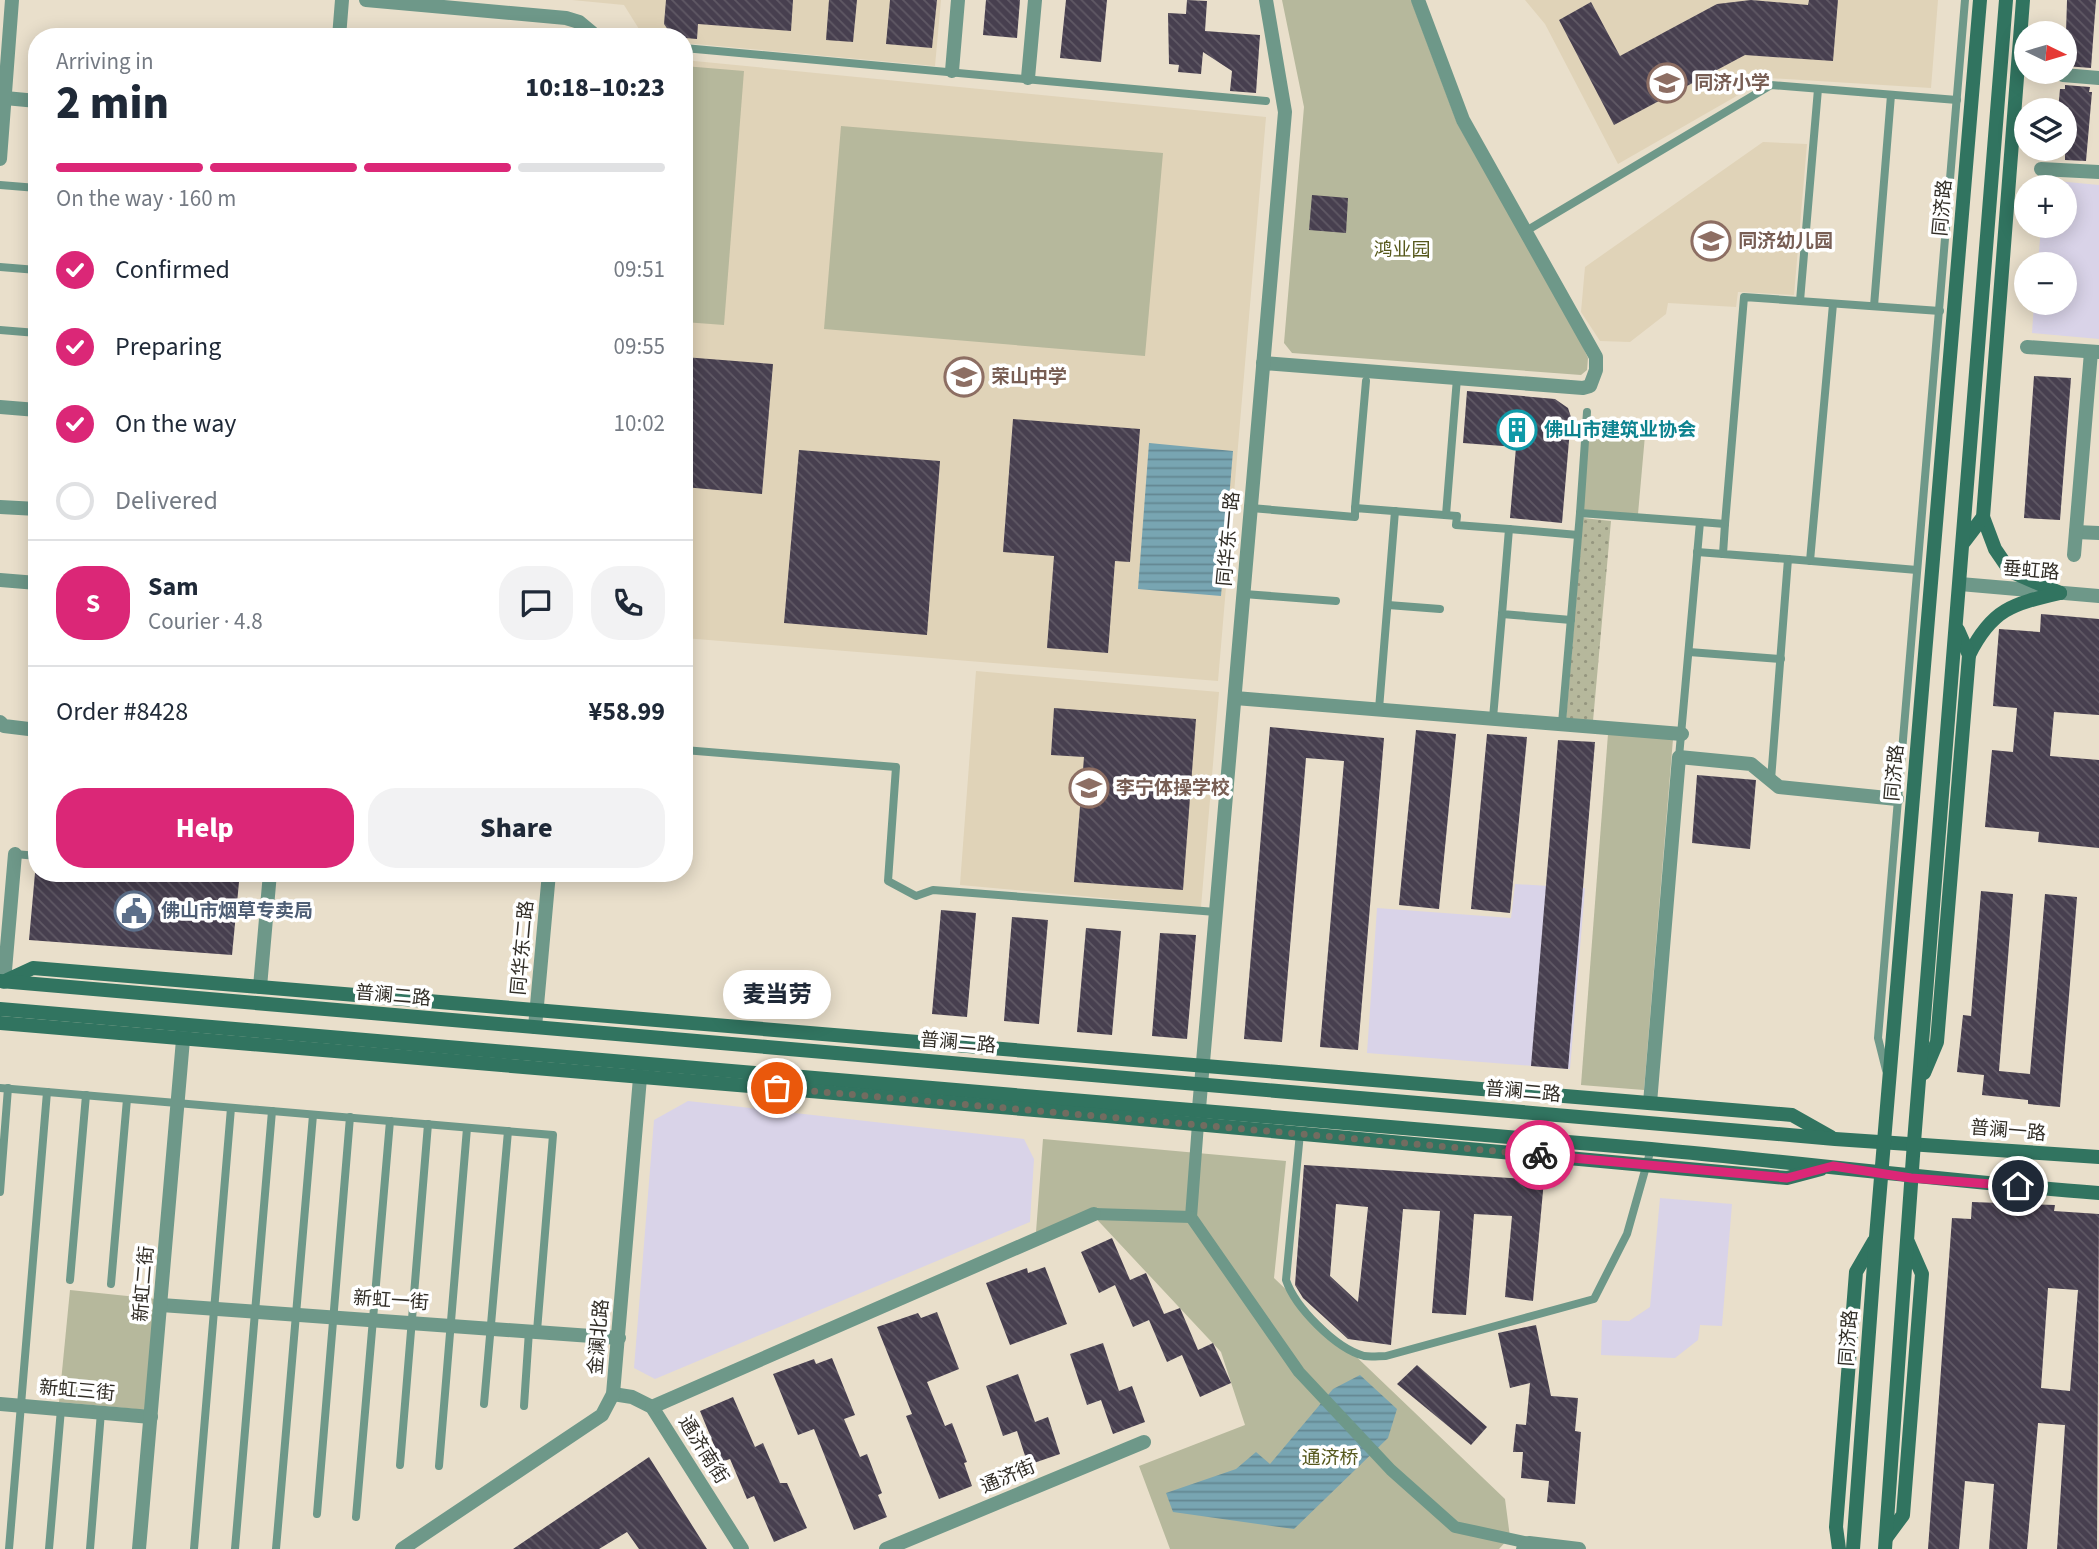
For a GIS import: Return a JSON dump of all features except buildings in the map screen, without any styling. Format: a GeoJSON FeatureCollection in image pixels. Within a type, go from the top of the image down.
{"type":"FeatureCollection","features":[{"type":"Feature","properties":{"kind":"main road","name":"同济路"},"geometry":{"type":"LineString","coordinates":[[1853,1549],[1876,1237],[1980,0]]}},
{"type":"Feature","properties":{"kind":"main road"},"geometry":{"type":"LineString","coordinates":[[1885,1544],[1918,1087],[2006,0]]}},
{"type":"Feature","properties":{"kind":"main road"},"geometry":{"type":"LineString","coordinates":[[2023,0],[1983,517],[1995,549],[2010,571],[2060,593]]}},
{"type":"Feature","properties":{"kind":"main road"},"geometry":{"type":"LineString","coordinates":[[1963,543],[1983,517]]}},
{"type":"Feature","properties":{"kind":"main road"},"geometry":{"type":"LineString","coordinates":[[1918,1087],[1937,1042],[1969,655],[1980,632],[2006,608],[2060,593]]}},
{"type":"Feature","properties":{"kind":"main road"},"geometry":{"type":"LineString","coordinates":[[1956,627],[1969,655]]}},
{"type":"Feature","properties":{"kind":"main road"},"geometry":{"type":"LineString","coordinates":[[2,982],[33,968],[1792,1115],[1835,1139]]}},
{"type":"Feature","properties":{"kind":"main road","name":"普澜二路"},"geometry":{"type":"LineString","coordinates":[[2,982],[1835,1139],[1914,1142]]}},
{"type":"Feature","properties":{"kind":"main road"},"geometry":{"type":"LineString","coordinates":[[0,1009],[183,1030],[1199,1117],[1651,1149],[1833,1166],[1911,1178],[2099,1193]]}},
{"type":"Feature","properties":{"kind":"main road"},"geometry":{"type":"LineString","coordinates":[[0,1023],[183,1030]]}},
{"type":"Feature","properties":{"kind":"main road"},"geometry":{"type":"LineString","coordinates":[[1199,1117],[1300,1133],[1787,1178],[1833,1166]]}},
{"type":"Feature","properties":{"kind":"main road","name":"普澜一路"},"geometry":{"type":"LineString","coordinates":[[1914,1142],[2099,1157]]}},
{"type":"Feature","properties":{"kind":"main road"},"geometry":{"type":"LineString","coordinates":[[1839,1549],[1836,1527],[1856,1272],[1876,1237]]}},
{"type":"Feature","properties":{"kind":"street"},"geometry":{"type":"LineString","coordinates":[[0,159],[12,0]]}},
{"type":"Feature","properties":{"kind":"street"},"geometry":{"type":"LineString","coordinates":[[340,28],[342,0]]}},
{"type":"Feature","properties":{"kind":"street"},"geometry":{"type":"LineString","coordinates":[[366,0],[566,18],[579,22],[586,28]]}},
{"type":"Feature","properties":{"kind":"street"},"geometry":{"type":"LineString","coordinates":[[952,71],[958,0]]}},
{"type":"Feature","properties":{"kind":"street"},"geometry":{"type":"LineString","coordinates":[[1028,78],[1035,0]]}},
{"type":"Feature","properties":{"kind":"street","name":"同华东一路"},"geometry":{"type":"LineString","coordinates":[[1199,1117],[1285,112],[1266,0]]}},
{"type":"Feature","properties":{"kind":"street"},"geometry":{"type":"LineString","coordinates":[[1263,363],[1583,388],[1594,381],[1595,357],[1463,120],[1418,0]]}},
{"type":"Feature","properties":{"kind":"street"},"geometry":{"type":"LineString","coordinates":[[2077,76],[2099,78]]}},
{"type":"Feature","properties":{"kind":"street"},"geometry":{"type":"LineString","coordinates":[[5,98],[28,100]]}},
{"type":"Feature","properties":{"kind":"street"},"geometry":{"type":"LineString","coordinates":[[2041,169],[2099,172]]}},
{"type":"Feature","properties":{"kind":"street"},"geometry":{"type":"LineString","coordinates":[[2027,347],[2095,352],[2074,555]]}},
{"type":"Feature","properties":{"kind":"street"},"geometry":{"type":"LineString","coordinates":[[0,407],[28,409]]}},
{"type":"Feature","properties":{"kind":"street"},"geometry":{"type":"LineString","coordinates":[[0,507],[28,509]]}},
{"type":"Feature","properties":{"kind":"street"},"geometry":{"type":"LineString","coordinates":[[2076,532],[2099,533]]}},
{"type":"Feature","properties":{"kind":"street"},"geometry":{"type":"LineString","coordinates":[[0,580],[28,582]]}},
{"type":"Feature","properties":{"kind":"street","name":"垂虹路"},"geometry":{"type":"LineString","coordinates":[[1960,584],[2099,596]]}},
{"type":"Feature","properties":{"kind":"street"},"geometry":{"type":"LineString","coordinates":[[1235,698],[1682,734]]}},
{"type":"Feature","properties":{"kind":"street"},"geometry":{"type":"LineString","coordinates":[[0,722],[4,726],[28,729]]}},
{"type":"Feature","properties":{"kind":"street"},"geometry":{"type":"LineString","coordinates":[[1650,1103],[1679,757],[1751,764],[1779,787],[1897,799]]}},
{"type":"Feature","properties":{"kind":"street"},"geometry":{"type":"LineString","coordinates":[[2,982],[15,854]]}},
{"type":"Feature","properties":{"kind":"street"},"geometry":{"type":"LineString","coordinates":[[260,987],[269,882]]}},
{"type":"Feature","properties":{"kind":"street","name":"同华东二路"},"geometry":{"type":"LineString","coordinates":[[535,1027],[548,882]]}},
{"type":"Feature","properties":{"kind":"street","name":"新虹二街"},"geometry":{"type":"LineString","coordinates":[[139,1549],[183,1030]]}},
{"type":"Feature","properties":{"kind":"street","name":"金澜北路"},"geometry":{"type":"LineString","coordinates":[[402,1549],[601,1415],[613,1394],[641,1069]]}},
{"type":"Feature","properties":{"kind":"street"},"geometry":{"type":"LineString","coordinates":[[1199,1117],[1191,1217],[1299,1372],[1391,1470],[1455,1527],[1526,1546],[1580,1549]]}},
{"type":"Feature","properties":{"kind":"street"},"geometry":{"type":"LineString","coordinates":[[652,1407],[1094,1214],[1191,1217]]}},
{"type":"Feature","properties":{"kind":"street","name":"新虹一街"},"geometry":{"type":"LineString","coordinates":[[161,1305],[619,1338]]}},
{"type":"Feature","properties":{"kind":"street","name":"通济南街"},"geometry":{"type":"LineString","coordinates":[[613,1394],[632,1397],[652,1407],[742,1549]]}},
{"type":"Feature","properties":{"kind":"street","name":"新虹三街"},"geometry":{"type":"LineString","coordinates":[[0,1404],[152,1417]]}},
{"type":"Feature","properties":{"kind":"street","name":"通济街"},"geometry":{"type":"LineString","coordinates":[[886,1549],[1143,1441]]}},
{"type":"Feature","properties":{"kind":"lane"},"geometry":{"type":"LineString","coordinates":[[1889,1084],[1878,1038],[1965,0]]}},
{"type":"Feature","properties":{"kind":"lane"},"geometry":{"type":"LineString","coordinates":[[693,49],[1266,101]]}},
{"type":"Feature","properties":{"kind":"lane"},"geometry":{"type":"LineString","coordinates":[[1526,231],[1771,85],[1956,100]]}},
{"type":"Feature","properties":{"kind":"lane"},"geometry":{"type":"LineString","coordinates":[[1800,301],[1818,89]]}},
{"type":"Feature","properties":{"kind":"lane"},"geometry":{"type":"LineString","coordinates":[[1874,306],[1891,95]]}},
{"type":"Feature","properties":{"kind":"lane"},"geometry":{"type":"LineString","coordinates":[[0,185],[28,187]]}},
{"type":"Feature","properties":{"kind":"lane"},"geometry":{"type":"LineString","coordinates":[[0,267],[28,269]]}},
{"type":"Feature","properties":{"kind":"lane"},"geometry":{"type":"LineString","coordinates":[[1723,554],[1744,297],[1940,311]]}},
{"type":"Feature","properties":{"kind":"lane"},"geometry":{"type":"LineString","coordinates":[[1810,561],[1833,304]]}},
{"type":"Feature","properties":{"kind":"lane"},"geometry":{"type":"LineString","coordinates":[[0,330],[28,332]]}},
{"type":"Feature","properties":{"kind":"lane"},"geometry":{"type":"LineString","coordinates":[[1446,516],[1457,378]]}},
{"type":"Feature","properties":{"kind":"lane"},"geometry":{"type":"LineString","coordinates":[[1251,508],[1355,517],[1366,381]]}},
{"type":"Feature","properties":{"kind":"lane"},"geometry":{"type":"LineString","coordinates":[[1562,723],[1587,412]]}},
{"type":"Feature","properties":{"kind":"lane"},"geometry":{"type":"LineString","coordinates":[[1355,508],[1457,516],[1456,524],[1578,535]]}},
{"type":"Feature","properties":{"kind":"lane"},"geometry":{"type":"LineString","coordinates":[[1379,709],[1395,511]]}},
{"type":"Feature","properties":{"kind":"lane"},"geometry":{"type":"LineString","coordinates":[[1580,513],[1726,524]]}},
{"type":"Feature","properties":{"kind":"lane"},"geometry":{"type":"LineString","coordinates":[[1921,518],[1934,540]]}},
{"type":"Feature","properties":{"kind":"lane"},"geometry":{"type":"LineString","coordinates":[[1679,757],[1700,522]]}},
{"type":"Feature","properties":{"kind":"lane"},"geometry":{"type":"LineString","coordinates":[[1493,718],[1509,529]]}},
{"type":"Feature","properties":{"kind":"lane"},"geometry":{"type":"LineString","coordinates":[[1697,552],[1917,570]]}},
{"type":"Feature","properties":{"kind":"lane"},"geometry":{"type":"LineString","coordinates":[[1771,780],[1788,559]]}},
{"type":"Feature","properties":{"kind":"lane"},"geometry":{"type":"LineString","coordinates":[[1244,594],[1336,601]]}},
{"type":"Feature","properties":{"kind":"lane"},"geometry":{"type":"LineString","coordinates":[[1388,605],[1440,609]]}},
{"type":"Feature","properties":{"kind":"lane"},"geometry":{"type":"LineString","coordinates":[[1502,614],[1571,620]]}},
{"type":"Feature","properties":{"kind":"lane"},"geometry":{"type":"LineString","coordinates":[[1912,629],[1925,646]]}},
{"type":"Feature","properties":{"kind":"lane"},"geometry":{"type":"LineString","coordinates":[[1689,652],[1781,659]]}},
{"type":"Feature","properties":{"kind":"lane"},"geometry":{"type":"LineString","coordinates":[[693,751],[896,768],[888,881],[916,896],[933,890],[1216,912]]}},
{"type":"Feature","properties":{"kind":"lane"},"geometry":{"type":"LineString","coordinates":[[15,854],[28,855]]}},
{"type":"Feature","properties":{"kind":"lane"},"geometry":{"type":"LineString","coordinates":[[0,1192],[4,1088],[553,1135],[524,1406]]}},
{"type":"Feature","properties":{"kind":"lane"},"geometry":{"type":"LineString","coordinates":[[9,1549],[47,1092]]}},
{"type":"Feature","properties":{"kind":"lane"},"geometry":{"type":"LineString","coordinates":[[70,1280],[86,1095]]}},
{"type":"Feature","properties":{"kind":"lane"},"geometry":{"type":"LineString","coordinates":[[111,1284],[127,1099]]}},
{"type":"Feature","properties":{"kind":"lane"},"geometry":{"type":"LineString","coordinates":[[194,1549],[212,1308],[231,1108]]}},
{"type":"Feature","properties":{"kind":"lane"},"geometry":{"type":"LineString","coordinates":[[235,1549],[272,1111]]}},
{"type":"Feature","properties":{"kind":"lane"},"geometry":{"type":"LineString","coordinates":[[276,1549],[313,1115]]}},
{"type":"Feature","properties":{"kind":"lane"},"geometry":{"type":"LineString","coordinates":[[317,1514],[350,1117]]}},
{"type":"Feature","properties":{"kind":"lane"},"geometry":{"type":"LineString","coordinates":[[356,1517],[390,1121]]}},
{"type":"Feature","properties":{"kind":"lane"},"geometry":{"type":"LineString","coordinates":[[400,1465],[428,1124]]}},
{"type":"Feature","properties":{"kind":"lane"},"geometry":{"type":"LineString","coordinates":[[439,1466],[467,1128]]}},
{"type":"Feature","properties":{"kind":"lane"},"geometry":{"type":"LineString","coordinates":[[484,1404],[508,1131]]}},
{"type":"Feature","properties":{"kind":"lane"},"geometry":{"type":"LineString","coordinates":[[1300,1133],[1286,1280],[1292,1297],[1302,1309],[1340,1344],[1364,1356],[1386,1356],[1594,1299],[1626,1234],[1651,1149]]}},
{"type":"Feature","properties":{"kind":"lane"},"geometry":{"type":"LineString","coordinates":[[49,1549],[61,1409]]}},
{"type":"Feature","properties":{"kind":"lane"},"geometry":{"type":"LineString","coordinates":[[90,1549],[101,1412]]}},
{"type":"Feature","properties":{"kind":"shaded area"},"geometry":{"type":"Polygon","coordinates":[[[572,0],[941,0],[935,66],[693,44],[693,28],[638,28],[624,5],[572,0]]]}},
{"type":"Feature","properties":{"kind":"shaded area","name":"同济小学"},"geometry":{"type":"Polygon","coordinates":[[[1525,0],[1938,0],[1931,88],[1768,78],[1618,164],[1545,24],[1525,0]]]}},
{"type":"Feature","properties":{"kind":"shaded area","name":"荣山中学"},"geometry":{"type":"Polygon","coordinates":[[[693,61],[1266,117],[1218,681],[693,639],[693,61]]]}},
{"type":"Feature","properties":{"kind":"shaded area","name":"同济幼儿园"},"geometry":{"type":"Polygon","coordinates":[[[1763,142],[1807,144],[1794,295],[1738,292],[1736,307],[1668,303],[1666,314],[1630,342],[1600,341],[1581,312],[1585,267],[1763,142]]]}},
{"type":"Feature","properties":{"kind":"shaded area"},"geometry":{"type":"Polygon","coordinates":[[[2077,183],[2099,185],[2099,339],[2032,333],[2033,315],[2077,315],[2077,252],[2039,252],[2040,238],[2077,238],[2077,183]]]}},
{"type":"Feature","properties":{"kind":"shaded area","name":"李宁体操学校"},"geometry":{"type":"Polygon","coordinates":[[[976,671],[1219,692],[1201,907],[960,885],[976,671]]]}},
{"type":"Feature","properties":{"kind":"shaded area"},"geometry":{"type":"Polygon","coordinates":[[[1515,884],[1585,888],[1570,1069],[1367,1053],[1377,908],[1511,918],[1515,884]]]}},
{"type":"Feature","properties":{"kind":"shaded area"},"geometry":{"type":"Polygon","coordinates":[[[688,1101],[1024,1139],[1034,1159],[1030,1222],[655,1379],[634,1368],[654,1120],[688,1101]]]}},
{"type":"Feature","properties":{"kind":"shaded area"},"geometry":{"type":"Polygon","coordinates":[[[1660,1198],[1732,1204],[1722,1326],[1700,1325],[1698,1340],[1675,1358],[1601,1355],[1602,1320],[1629,1321],[1650,1307],[1660,1198]]]}},
{"type":"Feature","properties":{"kind":"green space","name":"鸿业园"},"geometry":{"type":"Polygon","coordinates":[[[1282,0],[1411,0],[1457,123],[1573,326],[1588,358],[1587,370],[1581,375],[1292,353],[1284,343],[1304,107],[1282,0]]]}},
{"type":"Feature","properties":{"kind":"green space"},"geometry":{"type":"Polygon","coordinates":[[[693,67],[744,71],[724,325],[693,323],[693,67]]]}},
{"type":"Feature","properties":{"kind":"green space"},"geometry":{"type":"Polygon","coordinates":[[[841,126],[1163,153],[1145,356],[824,329],[841,126]]]}},
{"type":"Feature","properties":{"kind":"green space"},"geometry":{"type":"Polygon","coordinates":[[[1589,420],[1646,424],[1638,514],[1582,510],[1589,420]]]}},
{"type":"Feature","properties":{"kind":"green space"},"geometry":{"type":"Polygon","coordinates":[[[1583,518],[1611,521],[1593,721],[1566,719],[1583,518]]]}},
{"type":"Feature","properties":{"kind":"green space"},"geometry":{"type":"Polygon","coordinates":[[[1608,734],[1673,739],[1644,1090],[1581,1085],[1608,734]]]}},
{"type":"Feature","properties":{"kind":"green space","name":"通济桥"},"geometry":{"type":"Polygon","coordinates":[[[1043,1139],[1286,1161],[1274,1278],[1505,1499],[1510,1537],[1499,1549],[1170,1549],[1139,1466],[1245,1425],[1221,1352],[1089,1211],[1036,1232],[1043,1139]]]}},
{"type":"Feature","properties":{"kind":"green space"},"geometry":{"type":"Polygon","coordinates":[[[70,1290],[156,1299],[147,1410],[59,1402],[70,1290]]]}},
{"type":"Feature","properties":{"kind":"water"},"geometry":{"type":"Polygon","coordinates":[[[1149,443],[1233,451],[1221,596],[1138,589],[1149,443]]]}},
{"type":"Feature","properties":{"kind":"water"},"geometry":{"type":"Polygon","coordinates":[[[1360,1375],[1397,1409],[1388,1438],[1294,1529],[1173,1512],[1166,1493],[1236,1469],[1256,1452],[1270,1464],[1333,1389],[1360,1375]]]}},
{"type":"Feature","properties":{"kind":"way so far"},"geometry":{"type":"LineString","coordinates":[[777,1088],[1540,1155]]}},
{"type":"Feature","properties":{"kind":"place","name":"同济小学"},"geometry":{"type":"Point","coordinates":[1667,83]}},
{"type":"Feature","properties":{"kind":"place","name":"同济幼儿园"},"geometry":{"type":"Point","coordinates":[1711,241]}},
{"type":"Feature","properties":{"kind":"place","name":"荣山中学"},"geometry":{"type":"Point","coordinates":[964,377]}},
{"type":"Feature","properties":{"kind":"place","name":"佛山市建筑业协会"},"geometry":{"type":"Point","coordinates":[1517,430]}},
{"type":"Feature","properties":{"kind":"place","name":"李宁体操学校"},"geometry":{"type":"Point","coordinates":[1089,788]}},
{"type":"Feature","properties":{"kind":"place","name":"佛山市烟草专卖局"},"geometry":{"type":"Point","coordinates":[134,911]}},
{"type":"Feature","properties":{"kind":"place","name":"麦当劳"},"geometry":{"type":"Point","coordinates":[777,1088]}},
{"type":"Feature","properties":{"kind":"route"},"geometry":{"type":"LineString","coordinates":[[1540,1155],[1787,1178],[1833,1166],[1911,1178],[2018,1186]]}}]}
